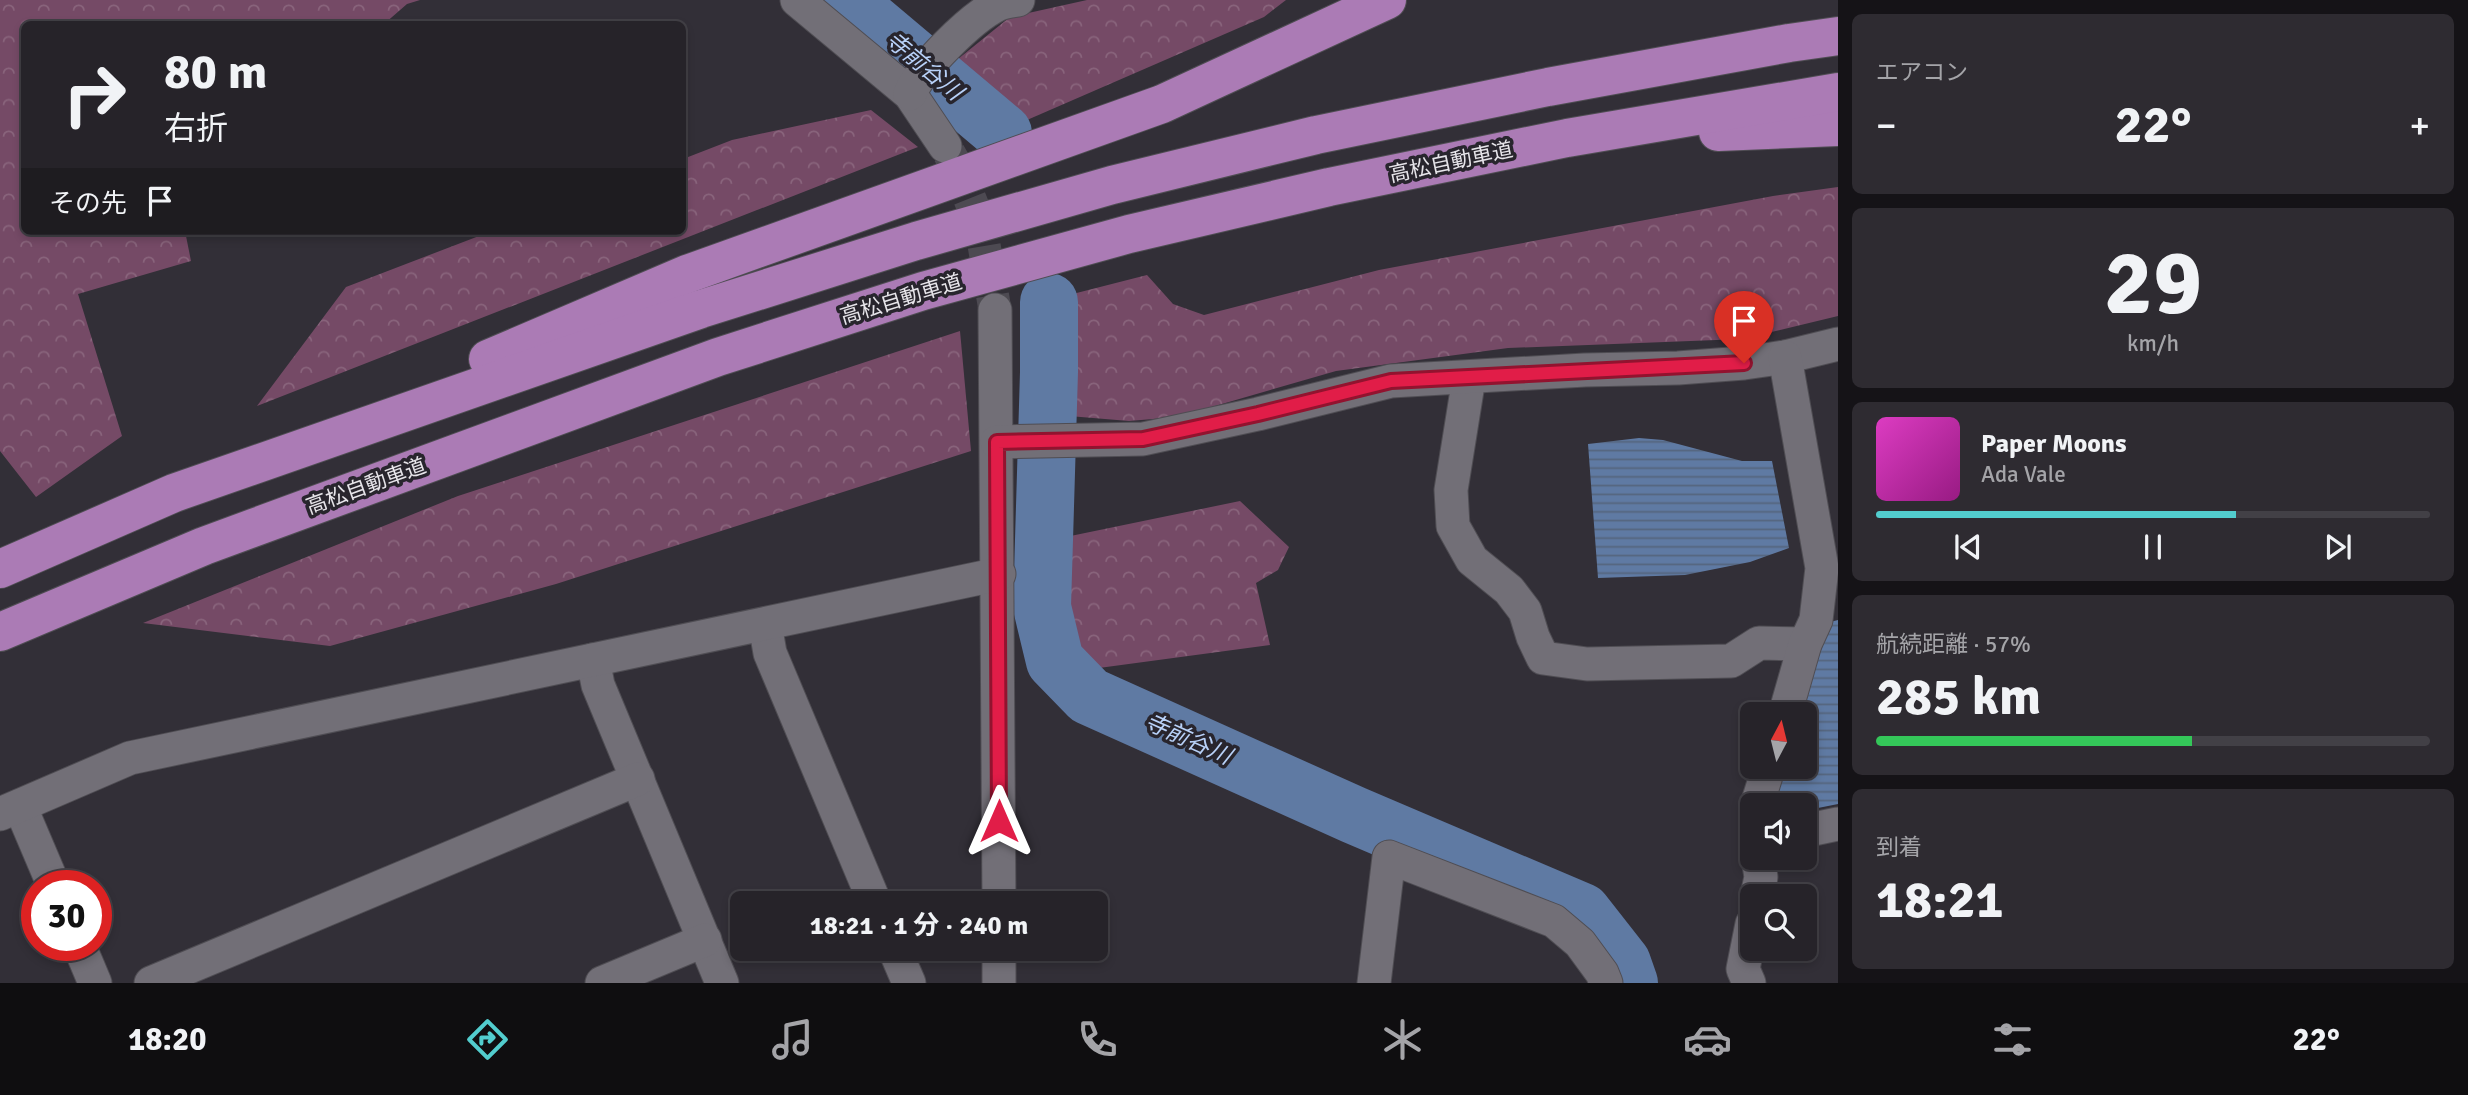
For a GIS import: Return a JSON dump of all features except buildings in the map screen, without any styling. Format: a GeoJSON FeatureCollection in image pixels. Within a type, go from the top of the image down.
{"type":"FeatureCollection","features":[{"type":"Feature","properties":{"kind":"highway"},"geometry":{"type":"LineString","coordinates":[[0,569],[687,274],[1162,104],[1387,0]]}},
{"type":"Feature","properties":{"kind":"highway"},"geometry":{"type":"LineString","coordinates":[[174,493],[701,309],[916,241],[1112,185],[1316,135],[1548,87],[1838,36]]}},
{"type":"Feature","properties":{"kind":"highway","name":"高松自動車道"},"geometry":{"type":"LineString","coordinates":[[0,632],[217,541],[718,357],[923,291],[1129,234],[1329,187],[1567,138],[1838,92]]}},
{"type":"Feature","properties":{"kind":"highway"},"geometry":{"type":"LineString","coordinates":[[1567,138],[1838,127]]}},
{"type":"Feature","properties":{"kind":"street"},"geometry":{"type":"LineString","coordinates":[[797,0],[920,80],[945,146]]}},
{"type":"Feature","properties":{"kind":"street"},"geometry":{"type":"LineString","coordinates":[[920,80],[957,35],[998,5],[1018,0]]}},
{"type":"Feature","properties":{"kind":"street"},"geometry":{"type":"LineString","coordinates":[[995,310],[1011,441],[999,574],[999,891]]}},
{"type":"Feature","properties":{"kind":"street"},"geometry":{"type":"LineString","coordinates":[[1011,441],[1143,439],[1391,381],[1691,367],[1785,357],[1838,344]]}},
{"type":"Feature","properties":{"kind":"street"},"geometry":{"type":"LineString","coordinates":[[1785,357],[1822,568],[1816,620],[1805,644],[1788,702]]}},
{"type":"Feature","properties":{"kind":"street"},"geometry":{"type":"LineString","coordinates":[[1469,378],[1451,491],[1453,526],[1472,560],[1509,590],[1525,611],[1543,658],[1587,664],[1731,661],[1759,643],[1805,644]]}},
{"type":"Feature","properties":{"kind":"street"},"geometry":{"type":"LineString","coordinates":[[45,870],[10,810],[130,758],[999,574]]}},
{"type":"Feature","properties":{"kind":"street"},"geometry":{"type":"LineString","coordinates":[[765,624],[771,653],[870,891]]}},
{"type":"Feature","properties":{"kind":"street"},"geometry":{"type":"LineString","coordinates":[[593,660],[598,685],[722,983]]}},
{"type":"Feature","properties":{"kind":"street"},"geometry":{"type":"LineString","coordinates":[[151,983],[638,779]]}},
{"type":"Feature","properties":{"kind":"street"},"geometry":{"type":"LineString","coordinates":[[1817,828],[1838,824]]}},
{"type":"Feature","properties":{"kind":"street"},"geometry":{"type":"LineString","coordinates":[[1374,983],[1389,857],[1553,921],[1580,943],[1602,973],[1605,983]]}},
{"type":"Feature","properties":{"kind":"street"},"geometry":{"type":"LineString","coordinates":[[601,983],[705,940]]}},
{"type":"Feature","properties":{"kind":"street"},"geometry":{"type":"LineString","coordinates":[[85,961],[94,983]]}},
{"type":"Feature","properties":{"kind":"street"},"geometry":{"type":"LineString","coordinates":[[900,961],[909,983]]}},
{"type":"Feature","properties":{"kind":"street"},"geometry":{"type":"LineString","coordinates":[[999,961],[999,983]]}},
{"type":"Feature","properties":{"kind":"street"},"geometry":{"type":"LineString","coordinates":[[1745,961],[1743,969],[1749,983]]}},
{"type":"Feature","properties":{"kind":"green space"},"geometry":{"type":"Polygon","coordinates":[[[0,0],[420,0],[407,4],[387,21],[21,21],[21,235],[186,235],[191,261],[78,294],[122,436],[36,497],[0,451],[0,0]]]}},
{"type":"Feature","properties":{"kind":"green space"},"geometry":{"type":"Polygon","coordinates":[[[1087,0],[1286,0],[1264,17],[1027,120],[958,59],[1010,17],[1087,0]]]}},
{"type":"Feature","properties":{"kind":"green space"},"geometry":{"type":"Polygon","coordinates":[[[871,110],[918,147],[257,406],[346,287],[482,235],[686,235],[686,158],[732,140],[871,110]]]}},
{"type":"Feature","properties":{"kind":"green space"},"geometry":{"type":"Polygon","coordinates":[[[1838,187],[1838,316],[1742,339],[1508,348],[1336,371],[1177,417],[1129,421],[1069,416],[1057,298],[1147,275],[1173,304],[1204,315],[1379,270],[1773,196],[1838,187]]]}},
{"type":"Feature","properties":{"kind":"green space"},"geometry":{"type":"Polygon","coordinates":[[[960,331],[971,451],[556,584],[330,646],[143,623],[458,496],[960,331]]]}},
{"type":"Feature","properties":{"kind":"green space"},"geometry":{"type":"Polygon","coordinates":[[[1240,501],[1289,547],[1278,570],[1256,583],[1270,645],[1084,670],[1061,641],[1056,539],[1240,501]]]}},
{"type":"Feature","properties":{"kind":"water"},"geometry":{"type":"Polygon","coordinates":[[[1639,438],[1663,440],[1742,461],[1772,461],[1789,548],[1750,562],[1685,575],[1598,578],[1588,444],[1639,438]]]}},
{"type":"Feature","properties":{"kind":"water"},"geometry":{"type":"Polygon","coordinates":[[[1838,620],[1838,804],[1817,808],[1817,793],[1775,793],[1779,779],[1817,779],[1817,702],[1803,702],[1830,622],[1838,620]]]}},
{"type":"Feature","properties":{"kind":"waterway","name":"寺前谷川"},"geometry":{"type":"LineString","coordinates":[[845,0],[1003,133]]}},
{"type":"Feature","properties":{"kind":"waterway","name":"寺前谷川"},"geometry":{"type":"LineString","coordinates":[[1049,302],[1042,607],[1055,661],[1089,696],[1354,815],[1582,912],[1622,963],[1629,983]]}},
{"type":"Feature","properties":{"kind":"tunnel"},"geometry":{"type":"LineString","coordinates":[[949,153],[981,227],[995,310]]}},
{"type":"Feature","properties":{"kind":"route"},"geometry":{"type":"LineString","coordinates":[[999,821],[997,442],[1143,439],[1391,381],[1744,363]]}}]}
